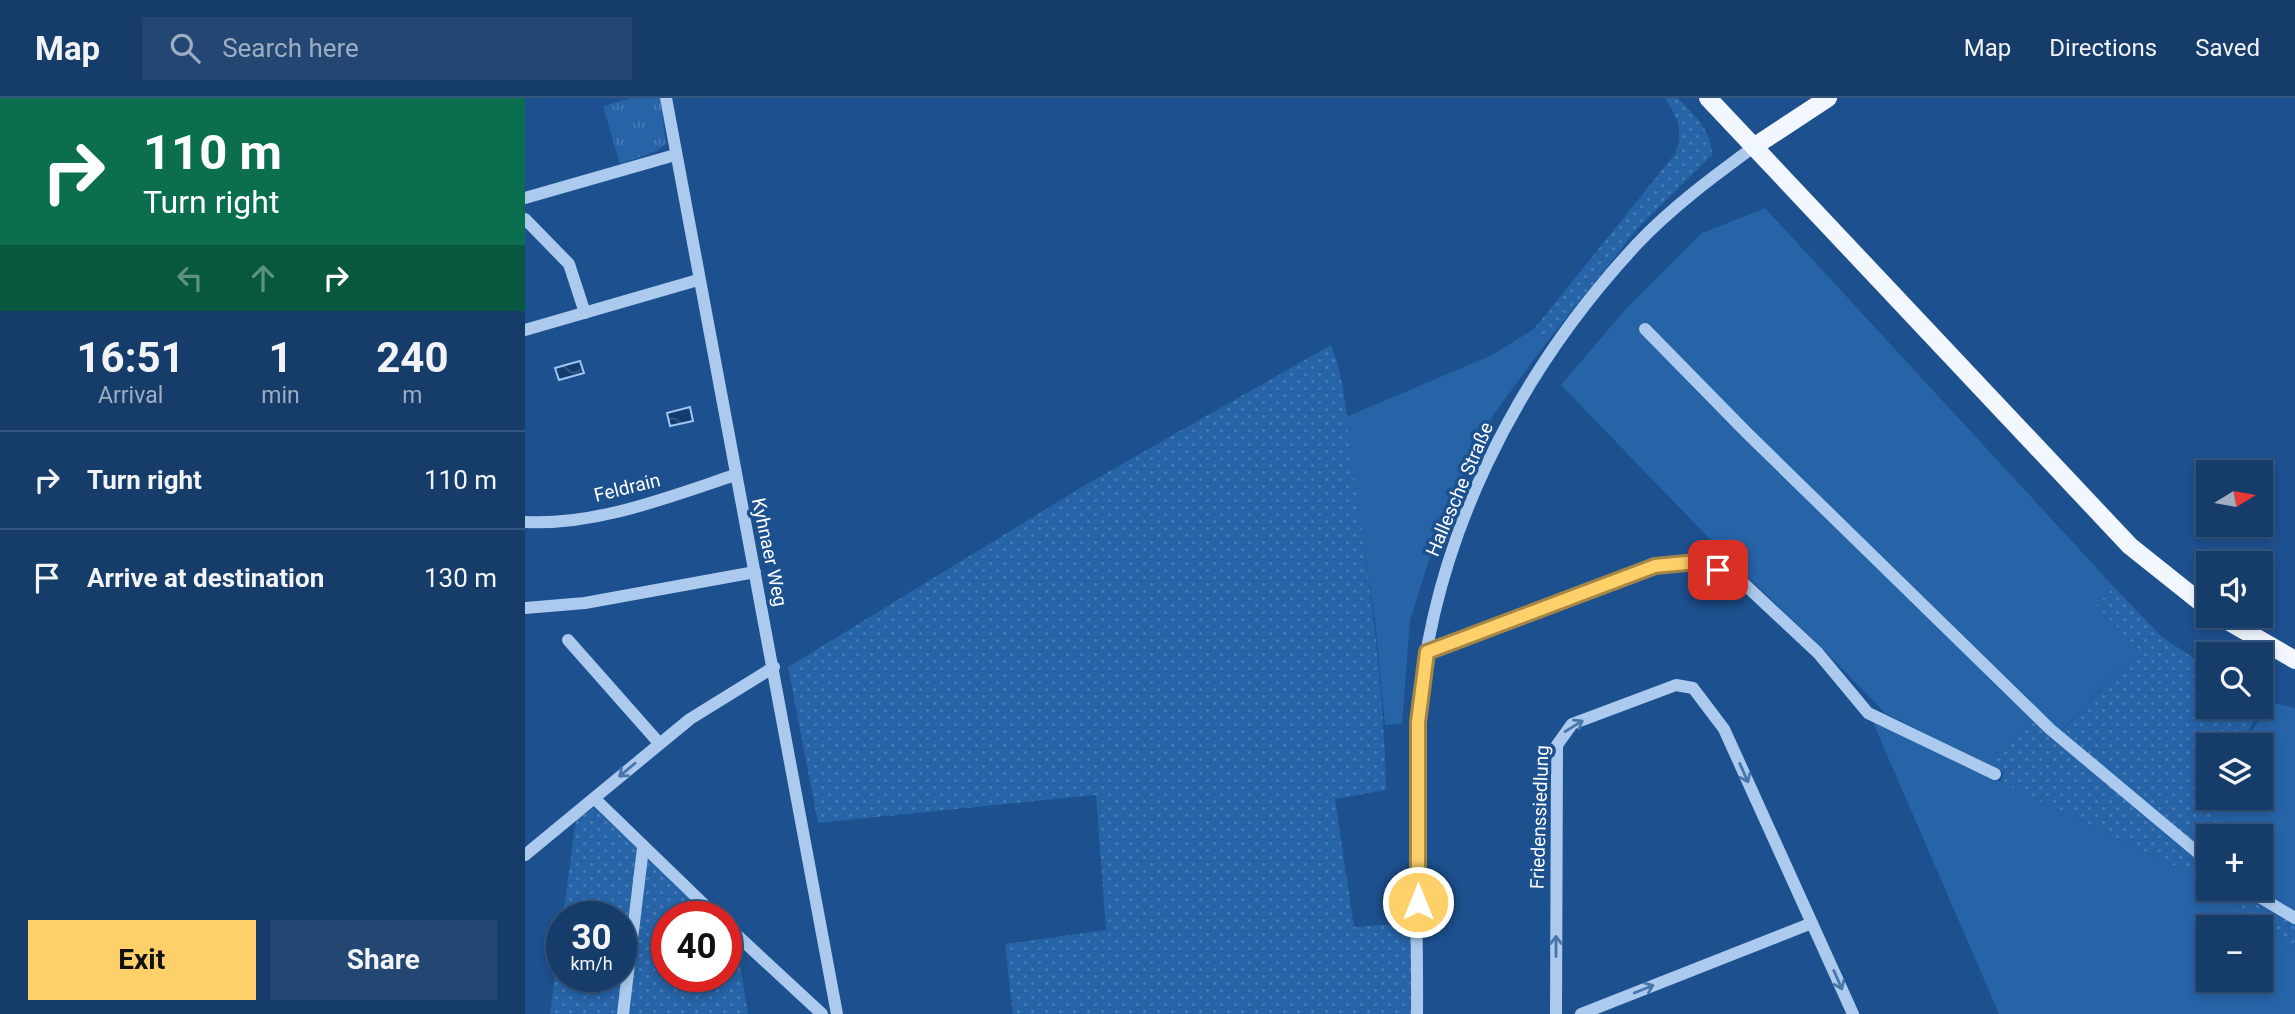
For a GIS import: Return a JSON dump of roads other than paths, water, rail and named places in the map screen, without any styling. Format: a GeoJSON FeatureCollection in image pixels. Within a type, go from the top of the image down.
{"type":"FeatureCollection","features":[{"type":"Feature","properties":{"kind":"main road"},"geometry":{"type":"LineString","coordinates":[[1708,98],[2130,546],[2196,599]]}},
{"type":"Feature","properties":{"kind":"main road"},"geometry":{"type":"LineString","coordinates":[[1755,146],[1828,98]]}},
{"type":"Feature","properties":{"kind":"main road"},"geometry":{"type":"LineString","coordinates":[[2240,628],[2295,660]]}},
{"type":"Feature","properties":{"kind":"street","name":"Kyhnaer Weg"},"geometry":{"type":"LineString","coordinates":[[666,98],[837,1014]]}},
{"type":"Feature","properties":{"kind":"street","name":"Hallesche Straße"},"geometry":{"type":"LineString","coordinates":[[1417,1014],[1418,722],[1427,652],[1444,575],[1456,538],[1503,430],[1546,358],[1620,264],[1671,211],[1755,146]]}},
{"type":"Feature","properties":{"kind":"street"},"geometry":{"type":"LineString","coordinates":[[525,198],[675,155]]}},
{"type":"Feature","properties":{"kind":"street"},"geometry":{"type":"LineString","coordinates":[[525,219],[569,264],[585,313]]}},
{"type":"Feature","properties":{"kind":"street"},"geometry":{"type":"LineString","coordinates":[[525,330],[698,280]]}},
{"type":"Feature","properties":{"kind":"street"},"geometry":{"type":"LineString","coordinates":[[1645,329],[1747,433],[2040,720],[2196,851]]}},
{"type":"Feature","properties":{"kind":"street","name":"Feldrain"},"geometry":{"type":"LineString","coordinates":[[525,522],[543,523],[600,514],[735,475]]}},
{"type":"Feature","properties":{"kind":"street"},"geometry":{"type":"LineString","coordinates":[[1427,652],[1655,566],[1696,562],[1739,579],[1818,653],[1868,713],[1995,774]]}},
{"type":"Feature","properties":{"kind":"street"},"geometry":{"type":"LineString","coordinates":[[525,608],[585,603],[755,572]]}},
{"type":"Feature","properties":{"kind":"street"},"geometry":{"type":"LineString","coordinates":[[568,640],[659,743]]}},
{"type":"Feature","properties":{"kind":"street"},"geometry":{"type":"LineString","coordinates":[[525,855],[659,743],[691,719],[774,667]]}},
{"type":"Feature","properties":{"kind":"street","name":"Friedenssiedlung"},"geometry":{"type":"LineString","coordinates":[[1556,1014],[1557,745],[1572,724],[1676,685],[1693,688],[1724,729],[1853,1014]]}},
{"type":"Feature","properties":{"kind":"street"},"geometry":{"type":"LineString","coordinates":[[594,798],[700,901]]}},
{"type":"Feature","properties":{"kind":"street"},"geometry":{"type":"LineString","coordinates":[[622,1014],[643,848]]}},
{"type":"Feature","properties":{"kind":"street"},"geometry":{"type":"LineString","coordinates":[[2266,901],[2295,918]]}},
{"type":"Feature","properties":{"kind":"street"},"geometry":{"type":"LineString","coordinates":[[1581,1014],[1812,923]]}},
{"type":"Feature","properties":{"kind":"street"},"geometry":{"type":"LineString","coordinates":[[742,940],[822,1014]]}},
{"type":"Feature","properties":{"kind":"water"},"geometry":{"type":"Polygon","coordinates":[[[580,361],[584,373],[559,380],[555,368],[580,361]]]}},
{"type":"Feature","properties":{"kind":"water"},"geometry":{"type":"Polygon","coordinates":[[[690,407],[693,421],[670,426],[667,413],[690,407]]]}}]}
